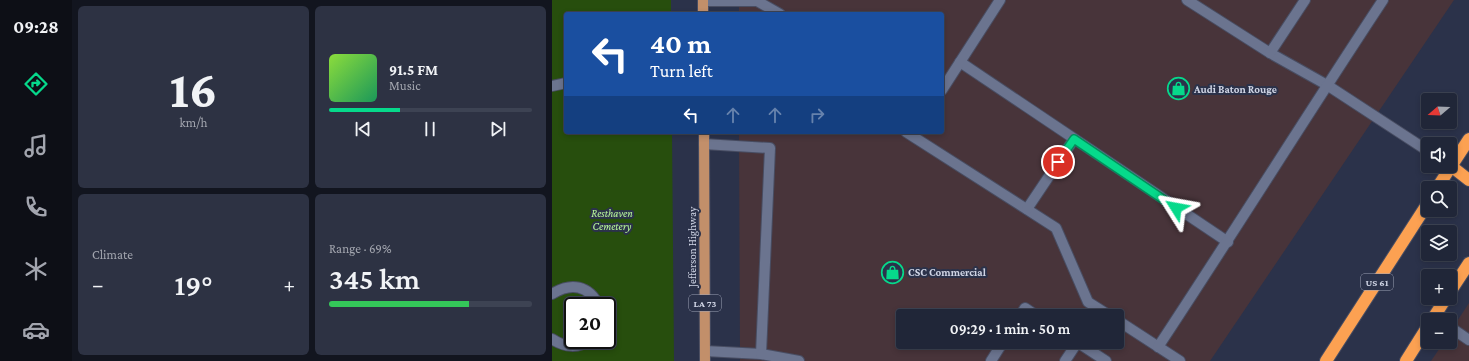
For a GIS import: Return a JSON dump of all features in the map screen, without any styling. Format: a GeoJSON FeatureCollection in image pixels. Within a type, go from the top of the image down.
{"type":"FeatureCollection","features":[{"type":"Feature","properties":{"kind":"highway"},"geometry":{"type":"LineString","coordinates":[[1457,157],[1469,139]]}},
{"type":"Feature","properties":{"kind":"highway"},"geometry":{"type":"LineString","coordinates":[[1457,171],[1469,180]]}},
{"type":"Feature","properties":{"kind":"highway","name":"US 61"},"geometry":{"type":"LineString","coordinates":[[1326,361],[1421,214]]}},
{"type":"Feature","properties":{"kind":"highway"},"geometry":{"type":"LineString","coordinates":[[1457,281],[1469,263]]}},
{"type":"Feature","properties":{"kind":"highway"},"geometry":{"type":"LineString","coordinates":[[1406,361],[1421,340]]}},
{"type":"Feature","properties":{"kind":"main road"},"geometry":{"type":"LineString","coordinates":[[703,0],[703,12]]}},
{"type":"Feature","properties":{"kind":"main road","name":"Jefferson Highway"},"geometry":{"type":"LineString","coordinates":[[704,134],[705,356]]}},
{"type":"Feature","properties":{"kind":"lane"},"geometry":{"type":"LineString","coordinates":[[703,0],[757,1],[776,12]]}},
{"type":"Feature","properties":{"kind":"lane"},"geometry":{"type":"LineString","coordinates":[[944,87],[1000,0]]}},
{"type":"Feature","properties":{"kind":"lane"},"geometry":{"type":"LineString","coordinates":[[1187,0],[1270,53],[1327,85],[1421,146]]}},
{"type":"Feature","properties":{"kind":"lane"},"geometry":{"type":"LineString","coordinates":[[1270,53],[1305,0]]}},
{"type":"Feature","properties":{"kind":"lane"},"geometry":{"type":"LineString","coordinates":[[1158,347],[1228,242],[1327,85],[1383,0]]}},
{"type":"Feature","properties":{"kind":"lane"},"geometry":{"type":"LineString","coordinates":[[960,62],[1228,242]]}},
{"type":"Feature","properties":{"kind":"lane"},"geometry":{"type":"LineString","coordinates":[[552,86],[564,83]]}},
{"type":"Feature","properties":{"kind":"lane"},"geometry":{"type":"LineString","coordinates":[[913,134],[1056,228],[1088,302],[1099,309]]}},
{"type":"Feature","properties":{"kind":"lane"},"geometry":{"type":"LineString","coordinates":[[1027,210],[1074,139]]}},
{"type":"Feature","properties":{"kind":"lane"},"geometry":{"type":"LineString","coordinates":[[704,144],[770,148],[761,354]]}},
{"type":"Feature","properties":{"kind":"lane"},"geometry":{"type":"LineString","coordinates":[[552,294],[569,286],[579,287],[595,297]]}},
{"type":"Feature","properties":{"kind":"lane"},"geometry":{"type":"LineString","coordinates":[[1124,325],[1180,361]]}},
{"type":"Feature","properties":{"kind":"lane"},"geometry":{"type":"LineString","coordinates":[[1457,332],[1469,340]]}},
{"type":"Feature","properties":{"kind":"lane"},"geometry":{"type":"LineString","coordinates":[[552,339],[564,345]]}},
{"type":"Feature","properties":{"kind":"lane"},"geometry":{"type":"LineString","coordinates":[[990,361],[998,349]]}},
{"type":"Feature","properties":{"kind":"lane"},"geometry":{"type":"LineString","coordinates":[[1065,361],[1073,349]]}},
{"type":"Feature","properties":{"kind":"lane"},"geometry":{"type":"LineString","coordinates":[[1088,349],[1106,361]]}},
{"type":"Feature","properties":{"kind":"lane"},"geometry":{"type":"LineString","coordinates":[[705,356],[761,354],[799,361]]}},
{"type":"Feature","properties":{"kind":"shaded area"},"geometry":{"type":"Polygon","coordinates":[[[739,0],[1454,0],[1210,361],[740,361],[739,134],[944,134],[944,12],[739,12],[739,0]]]}},
{"type":"Feature","properties":{"kind":"shaded area"},"geometry":{"type":"Polygon","coordinates":[[[1469,303],[1469,361],[1431,361],[1439,349],[1457,349],[1457,321],[1469,303]]]}},
{"type":"Feature","properties":{"kind":"green space","name":"Resthaven Cemetery"},"geometry":{"type":"Polygon","coordinates":[[[552,0],[671,0],[671,12],[564,12],[564,134],[672,134],[674,361],[552,361],[552,0]]]}},
{"type":"Feature","properties":{"kind":"place","name":"Audi Baton Rouge"},"geometry":{"type":"Point","coordinates":[1179,89]}},
{"type":"Feature","properties":{"kind":"place","name":"CSC Commercial"},"geometry":{"type":"Point","coordinates":[893,272]}},
{"type":"Feature","properties":{"kind":"route"},"geometry":{"type":"LineString","coordinates":[[1058,162],[1074,139],[1176,208]]}}]}
